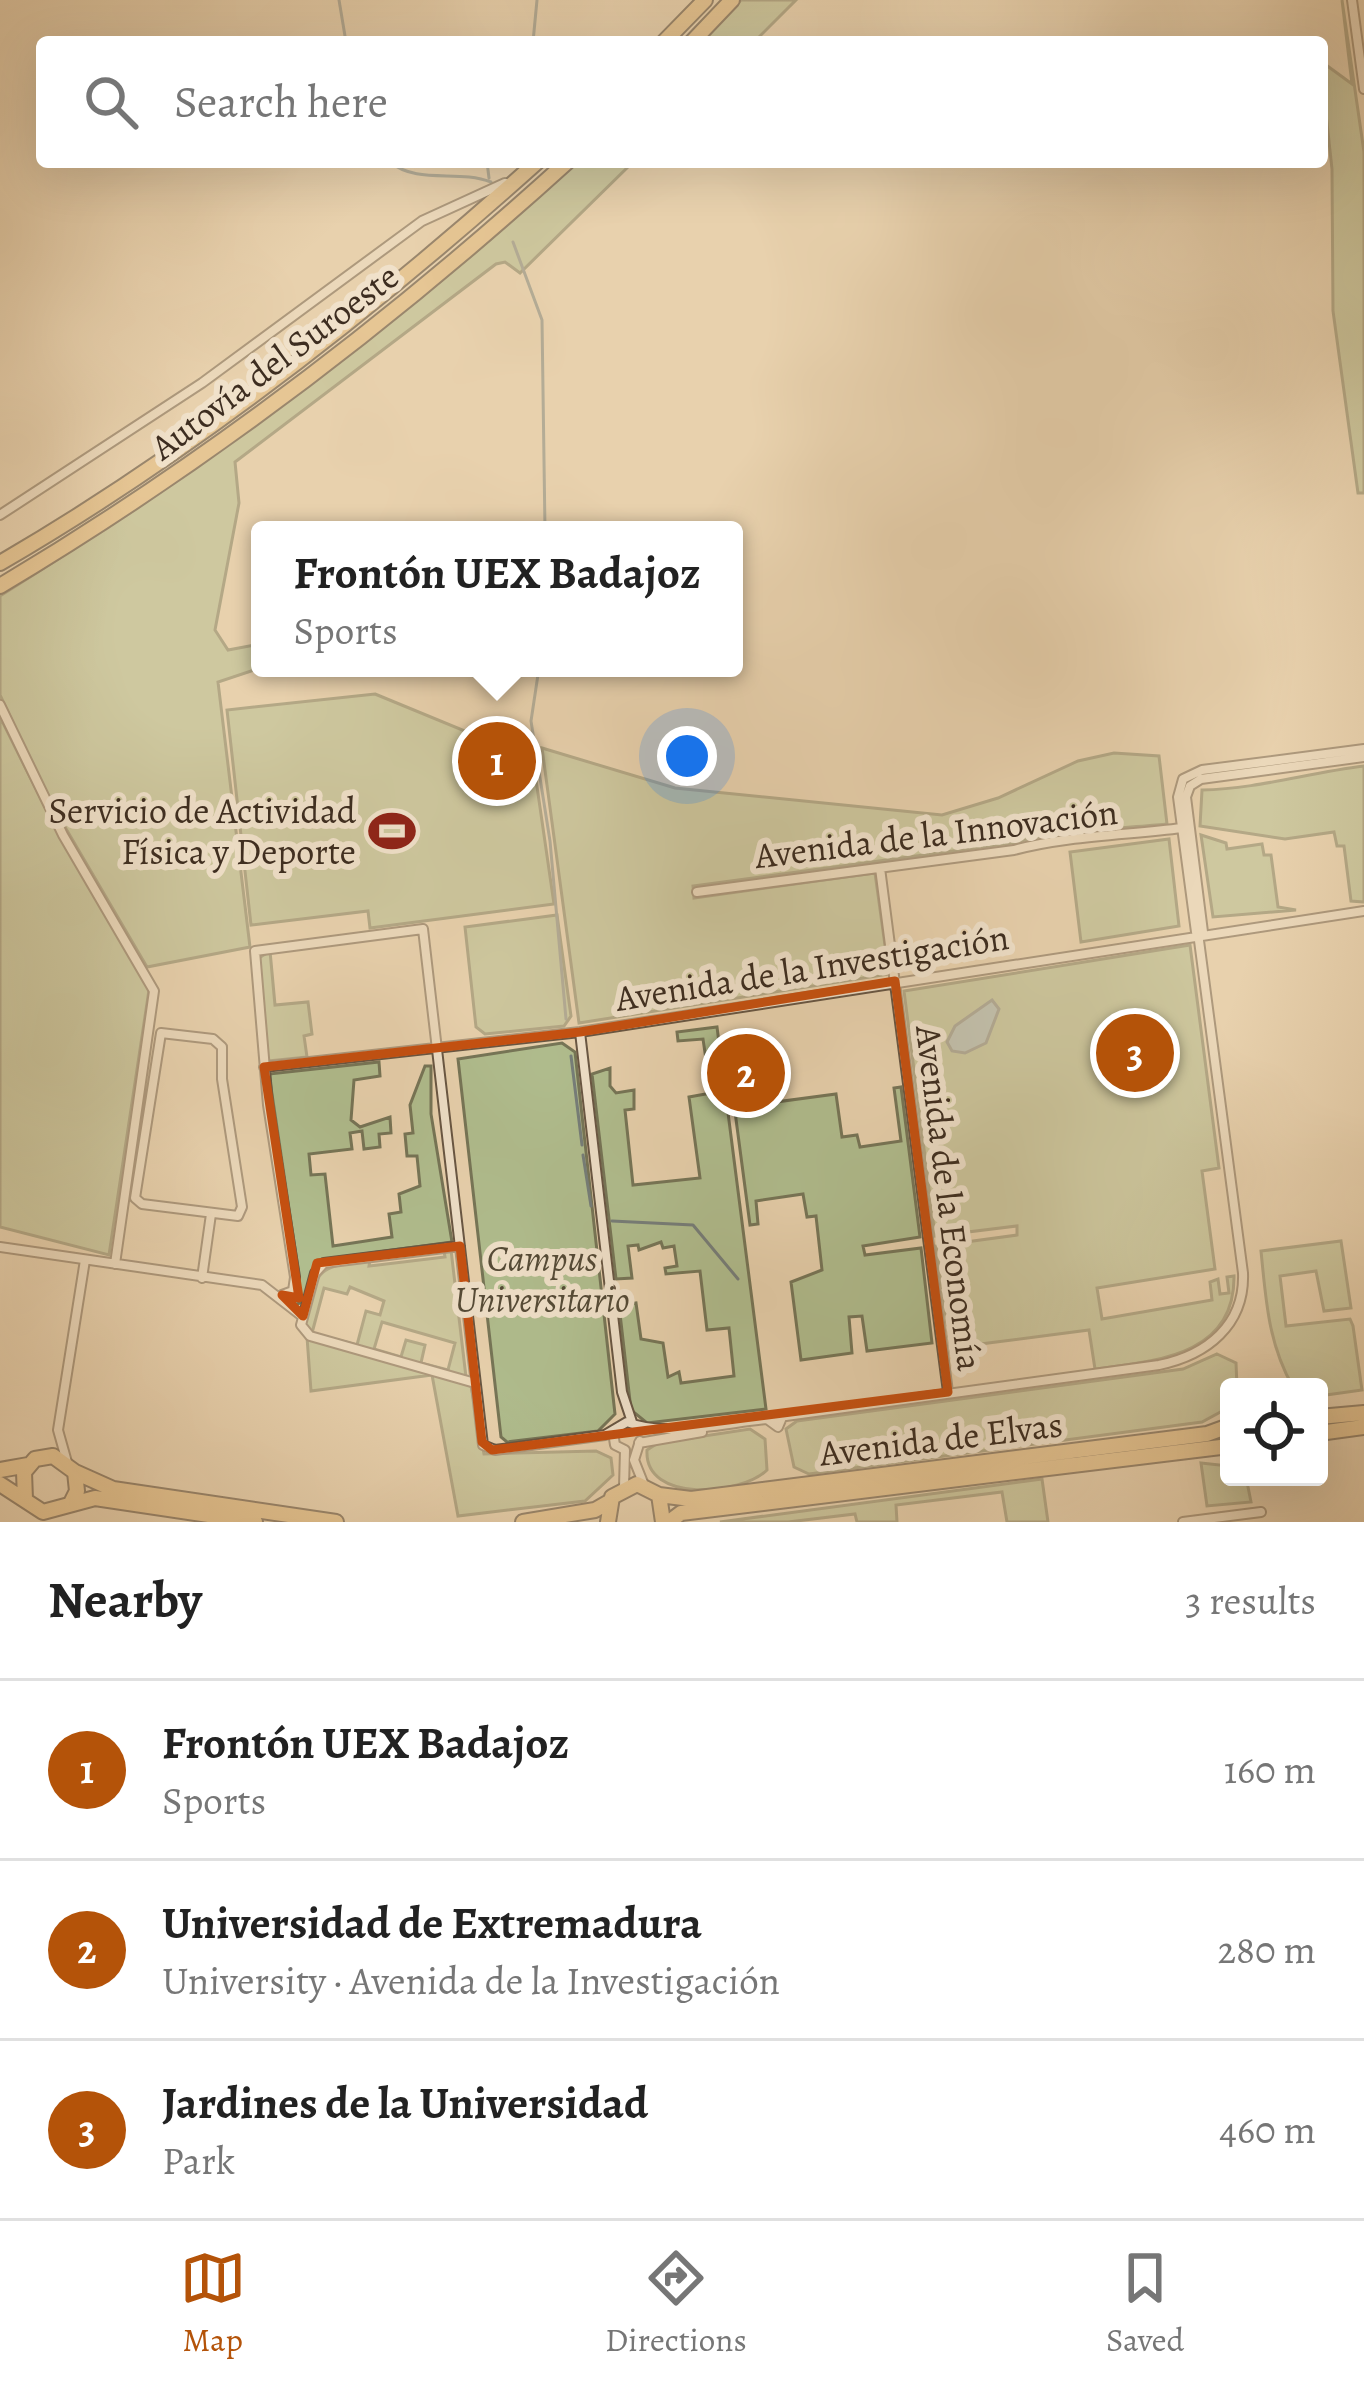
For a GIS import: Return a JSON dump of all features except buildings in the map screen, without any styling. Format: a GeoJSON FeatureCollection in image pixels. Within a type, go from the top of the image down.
{"type":"FeatureCollection","features":[{"type":"Feature","properties":{"kind":"highway"},"geometry":{"type":"LineString","coordinates":[[670,36],[705,0]]}},
{"type":"Feature","properties":{"kind":"highway"},"geometry":{"type":"LineString","coordinates":[[698,36],[732,0]]}},
{"type":"Feature","properties":{"kind":"highway","name":"Autovía del Suroeste"},"geometry":{"type":"LineString","coordinates":[[0,563],[261,389],[390,289],[529,168]]}},
{"type":"Feature","properties":{"kind":"highway","name":"Autovía del Suroeste"},"geometry":{"type":"LineString","coordinates":[[0,586],[268,407],[397,308],[560,168]]}},
{"type":"Feature","properties":{"kind":"highway"},"geometry":{"type":"LineString","coordinates":[[1328,1416],[1364,1413]]}},
{"type":"Feature","properties":{"kind":"highway"},"geometry":{"type":"LineString","coordinates":[[1328,1432],[1364,1426]]}},
{"type":"Feature","properties":{"kind":"highway","name":"Avenida de Elvas"},"geometry":{"type":"LineString","coordinates":[[658,1496],[691,1499],[812,1485],[1220,1429]]}},
{"type":"Feature","properties":{"kind":"highway","name":"Avenida de Elvas"},"geometry":{"type":"LineString","coordinates":[[666,1522],[693,1511],[1220,1447]]}},
{"type":"Feature","properties":{"kind":"highway"},"geometry":{"type":"LineString","coordinates":[[0,1470],[53,1456],[113,1489],[336,1522]]}},
{"type":"Feature","properties":{"kind":"highway"},"geometry":{"type":"LineString","coordinates":[[25,1499],[21,1482],[33,1462]]}},
{"type":"Feature","properties":{"kind":"highway"},"geometry":{"type":"LineString","coordinates":[[61,1512],[77,1491],[71,1468]]}},
{"type":"Feature","properties":{"kind":"highway"},"geometry":{"type":"LineString","coordinates":[[0,1484],[43,1512],[61,1512],[95,1498],[255,1522]]}},
{"type":"Feature","properties":{"kind":"highway"},"geometry":{"type":"LineString","coordinates":[[523,1522],[595,1510],[624,1486],[644,1485],[658,1496],[666,1522]]}},
{"type":"Feature","properties":{"kind":"highway"},"geometry":{"type":"LineString","coordinates":[[608,1522],[609,1502]]}},
{"type":"Feature","properties":{"kind":"street"},"geometry":{"type":"LineString","coordinates":[[1352,0],[1364,89]]}},
{"type":"Feature","properties":{"kind":"street"},"geometry":{"type":"LineString","coordinates":[[0,514],[189,391],[422,220],[483,197],[528,168]]}},
{"type":"Feature","properties":{"kind":"street"},"geometry":{"type":"LineString","coordinates":[[0,705],[63,835],[145,971],[154,1002],[115,1264]]}},
{"type":"Feature","properties":{"kind":"street"},"geometry":{"type":"LineString","coordinates":[[281,1295],[293,1291],[295,1273],[264,1067],[255,951],[423,929],[482,1442],[495,1450],[616,1428],[761,1420],[798,1411],[1177,1360],[1214,1341],[1241,1305],[1243,1273],[1178,790],[1193,772],[1364,753]]}},
{"type":"Feature","properties":{"kind":"street"},"geometry":{"type":"LineString","coordinates":[[1199,933],[1186,796],[1191,784],[1364,753]]}},
{"type":"Feature","properties":{"kind":"street","name":"Avenida de la Innovación"},"geometry":{"type":"LineString","coordinates":[[697,892],[1014,850],[1042,840],[1064,843],[1182,828]]}},
{"type":"Feature","properties":{"kind":"street","name":"Avenida de la Economía"},"geometry":{"type":"LineString","coordinates":[[880,868],[948,1392]]}},
{"type":"Feature","properties":{"kind":"street","name":"Avenida de la Investigación"},"geometry":{"type":"LineString","coordinates":[[264,1067],[580,1032],[1364,911]]}},
{"type":"Feature","properties":{"kind":"street"},"geometry":{"type":"LineString","coordinates":[[580,1032],[622,1392],[636,1426],[624,1486]]}},
{"type":"Feature","properties":{"kind":"street"},"geometry":{"type":"LineString","coordinates":[[162,1033],[213,1039],[223,1049],[221,1079],[242,1208],[236,1216],[211,1214],[140,1203],[135,1198],[162,1033]]}},
{"type":"Feature","properties":{"kind":"street"},"geometry":{"type":"LineString","coordinates":[[202,1277],[211,1214]]}},
{"type":"Feature","properties":{"kind":"street"},"geometry":{"type":"LineString","coordinates":[[460,1246],[324,1263],[314,1273],[302,1329],[310,1336],[476,1383]]}},
{"type":"Feature","properties":{"kind":"street"},"geometry":{"type":"LineString","coordinates":[[0,1247],[262,1286],[281,1295],[303,1316]]}},
{"type":"Feature","properties":{"kind":"street"},"geometry":{"type":"LineString","coordinates":[[71,1468],[58,1430],[85,1260]]}},
{"type":"Feature","properties":{"kind":"street"},"geometry":{"type":"LineString","coordinates":[[622,1392],[615,1445],[633,1447],[778,1423],[798,1411]]}},
{"type":"Feature","properties":{"kind":"street"},"geometry":{"type":"LineString","coordinates":[[761,1420],[778,1423]]}},
{"type":"Feature","properties":{"kind":"street"},"geometry":{"type":"LineString","coordinates":[[33,1462],[58,1430]]}},
{"type":"Feature","properties":{"kind":"street"},"geometry":{"type":"LineString","coordinates":[[633,1447],[644,1485]]}},
{"type":"Feature","properties":{"kind":"street"},"geometry":{"type":"LineString","coordinates":[[1183,1522],[1261,1512]]}},
{"type":"Feature","properties":{"kind":"highlighted area"},"geometry":{"type":"Polygon","coordinates":[[[895,981],[948,1392],[492,1450],[482,1442],[460,1246],[317,1263],[303,1316],[282,1295],[299,1298],[264,1067],[580,1032],[895,981]]]}},
{"type":"Feature","properties":{"kind":"green space"},"geometry":{"type":"Polygon","coordinates":[[[741,0],[796,0],[760,36],[706,36],[741,0]]]}},
{"type":"Feature","properties":{"kind":"green space"},"geometry":{"type":"Polygon","coordinates":[[[1342,0],[1364,152],[1364,493],[1358,493],[1333,311],[1328,66],[1352,84],[1342,0]]]}},
{"type":"Feature","properties":{"kind":"green space"},"geometry":{"type":"Polygon","coordinates":[[[570,168],[627,168],[520,273],[505,262],[496,264],[235,462],[239,503],[215,630],[228,650],[251,646],[251,671],[218,682],[250,947],[147,967],[48,798],[0,695],[0,596],[226,446],[370,338],[570,168]]]}},
{"type":"Feature","properties":{"kind":"green space","name":"Servicio de Actividad Física y Deporte"},"geometry":{"type":"Polygon","coordinates":[[[375,694],[533,759],[554,904],[370,928],[368,911],[251,925],[227,710],[375,694]]]}},
{"type":"Feature","properties":{"kind":"green space"},"geometry":{"type":"Polygon","coordinates":[[[0,717],[59,835],[149,990],[109,1255],[0,1227],[0,717]]]}},
{"type":"Feature","properties":{"kind":"green space"},"geometry":{"type":"Polygon","coordinates":[[[542,748],[675,788],[942,815],[998,798],[1078,761],[1114,753],[1159,756],[1167,824],[1066,833],[693,886],[694,898],[875,873],[889,974],[579,1023],[542,748]]]}},
{"type":"Feature","properties":{"kind":"green space"},"geometry":{"type":"Polygon","coordinates":[[[1364,766],[1364,902],[1351,901],[1344,846],[1337,846],[1334,832],[1285,839],[1200,826],[1202,790],[1364,766]]]}},
{"type":"Feature","properties":{"kind":"green space"},"geometry":{"type":"Polygon","coordinates":[[[1201,835],[1226,843],[1227,849],[1262,844],[1264,855],[1271,855],[1278,907],[1296,910],[1213,917],[1201,835]]]}},
{"type":"Feature","properties":{"kind":"green space"},"geometry":{"type":"Polygon","coordinates":[[[1169,839],[1179,926],[1081,942],[1070,852],[1169,839]]]}},
{"type":"Feature","properties":{"kind":"green space"},"geometry":{"type":"Polygon","coordinates":[[[557,915],[571,1016],[564,1026],[485,1034],[476,1027],[465,927],[557,915]]]}},
{"type":"Feature","properties":{"kind":"green space"},"geometry":{"type":"Polygon","coordinates":[[[1190,945],[1219,1168],[1202,1171],[1215,1269],[1097,1288],[1102,1319],[1212,1300],[1210,1282],[1218,1279],[1220,1294],[1229,1293],[1227,1277],[1234,1276],[1231,1303],[1221,1323],[1188,1350],[1095,1369],[1089,1330],[957,1347],[951,1353],[936,1246],[1017,1235],[1017,1226],[935,1236],[904,991],[1190,945]]]}},
{"type":"Feature","properties":{"kind":"green space"},"geometry":{"type":"Polygon","coordinates":[[[270,951],[275,1005],[308,1002],[312,1034],[304,1036],[307,1057],[268,1061],[259,958],[270,951]]]}},
{"type":"Feature","properties":{"kind":"green space","name":"Campus Universitario"},"geometry":{"type":"Polygon","coordinates":[[[717,1027],[766,1409],[647,1423],[631,1410],[619,1305],[636,1303],[641,1339],[663,1343],[668,1377],[679,1372],[681,1383],[734,1376],[729,1328],[707,1330],[700,1271],[666,1274],[665,1268],[677,1266],[674,1246],[663,1248],[661,1242],[639,1250],[638,1245],[628,1246],[632,1278],[616,1279],[592,1074],[610,1068],[610,1086],[616,1093],[634,1090],[634,1109],[625,1110],[633,1185],[700,1178],[689,1097],[711,1093],[703,1039],[678,1041],[677,1032],[717,1027]]]}},
{"type":"Feature","properties":{"kind":"green space","name":"Campus Universitario"},"geometry":{"type":"Polygon","coordinates":[[[562,1043],[575,1052],[615,1414],[598,1431],[507,1442],[501,1437],[458,1059],[562,1043]]]}},
{"type":"Feature","properties":{"kind":"green space","name":"Campus Universitario"},"geometry":{"type":"Polygon","coordinates":[[[379,1062],[380,1076],[354,1080],[351,1120],[360,1127],[390,1117],[391,1133],[379,1134],[380,1147],[364,1149],[362,1131],[350,1133],[352,1149],[309,1154],[311,1175],[325,1174],[333,1246],[392,1237],[389,1214],[401,1212],[399,1194],[420,1186],[417,1156],[407,1156],[405,1134],[413,1133],[410,1105],[425,1066],[431,1066],[431,1114],[452,1242],[318,1260],[303,1302],[294,1305],[298,1269],[269,1074],[379,1062]]]}},
{"type":"Feature","properties":{"kind":"green space"},"geometry":{"type":"Polygon","coordinates":[[[901,1087],[920,1237],[863,1246],[865,1255],[921,1248],[932,1343],[867,1351],[862,1316],[849,1317],[852,1353],[801,1360],[791,1282],[822,1270],[816,1216],[807,1217],[803,1194],[756,1201],[758,1224],[750,1225],[732,1089],[743,1088],[746,1106],[836,1094],[842,1137],[857,1135],[860,1147],[901,1141],[894,1088],[901,1087]]]}},
{"type":"Feature","properties":{"kind":"green space"},"geometry":{"type":"Polygon","coordinates":[[[1341,1241],[1351,1308],[1324,1311],[1316,1271],[1280,1276],[1286,1326],[1350,1319],[1362,1390],[1328,1395],[1328,1378],[1288,1378],[1270,1321],[1261,1251],[1341,1241]]]}},
{"type":"Feature","properties":{"kind":"green space","name":"Campus Universitario"},"geometry":{"type":"Polygon","coordinates":[[[451,1250],[466,1377],[310,1333],[304,1324],[316,1282],[328,1269],[370,1260],[369,1266],[445,1257],[444,1251],[451,1250]],[[350,1287],[347,1294],[324,1288],[312,1333],[357,1345],[366,1311],[380,1315],[384,1301],[350,1287]],[[382,1322],[374,1349],[401,1357],[406,1340],[425,1345],[421,1363],[448,1370],[455,1343],[382,1322]]]}},
{"type":"Feature","properties":{"kind":"green space","name":"Campus Universitario"},"geometry":{"type":"Polygon","coordinates":[[[307,1337],[471,1386],[484,1454],[596,1451],[611,1458],[613,1475],[585,1501],[458,1516],[432,1375],[311,1391],[307,1337]]]}},
{"type":"Feature","properties":{"kind":"green space"},"geometry":{"type":"Polygon","coordinates":[[[1217,1354],[1236,1363],[1237,1378],[1220,1378],[1220,1412],[1202,1422],[809,1474],[794,1467],[786,1429],[797,1421],[1183,1369],[1217,1354]]]}},
{"type":"Feature","properties":{"kind":"green space"},"geometry":{"type":"Polygon","coordinates":[[[750,1429],[765,1439],[767,1470],[755,1479],[696,1490],[661,1479],[650,1467],[647,1450],[658,1443],[750,1429]]]}},
{"type":"Feature","properties":{"kind":"green space"},"geometry":{"type":"Polygon","coordinates":[[[1201,1463],[1220,1465],[1220,1486],[1248,1486],[1251,1502],[1207,1506],[1201,1463]]]}},
{"type":"Feature","properties":{"kind":"green space"},"geometry":{"type":"Polygon","coordinates":[[[1042,1479],[1048,1522],[1007,1522],[1002,1492],[896,1505],[897,1522],[857,1522],[855,1514],[788,1522],[720,1522],[1042,1479]]]}},
{"type":"Feature","properties":{"kind":"water"},"geometry":{"type":"Polygon","coordinates":[[[992,1000],[999,1009],[986,1043],[965,1053],[952,1051],[947,1042],[955,1026],[992,1000]]]}},
{"type":"Feature","properties":{"kind":"waterway"},"geometry":{"type":"LineString","coordinates":[[339,0],[345,36]]}},
{"type":"Feature","properties":{"kind":"waterway"},"geometry":{"type":"LineString","coordinates":[[534,36],[537,0]]}},
{"type":"Feature","properties":{"kind":"waterway"},"geometry":{"type":"LineString","coordinates":[[399,168],[491,182]]}},
{"type":"Feature","properties":{"kind":"waterway"},"geometry":{"type":"LineString","coordinates":[[488,168],[489,178]]}},
{"type":"Feature","properties":{"kind":"waterway"},"geometry":{"type":"LineString","coordinates":[[513,242],[542,320],[545,521]]}},
{"type":"Feature","properties":{"kind":"waterway"},"geometry":{"type":"LineString","coordinates":[[538,677],[531,721],[550,841],[566,1019]]}},
{"type":"Feature","properties":{"kind":"waterway"},"geometry":{"type":"LineString","coordinates":[[571,1056],[582,1145]]}},
{"type":"Feature","properties":{"kind":"waterway"},"geometry":{"type":"LineString","coordinates":[[583,1155],[591,1206]]}},
{"type":"Feature","properties":{"kind":"waterway"},"geometry":{"type":"LineString","coordinates":[[612,1221],[693,1225],[738,1279]]}},
{"type":"Feature","properties":{"kind":"place","name":"Frontón UEX Badajoz"},"geometry":{"type":"Point","coordinates":[497,761]}},
{"type":"Feature","properties":{"kind":"place","name":"Servicio de Actividad Física y Deporte"},"geometry":{"type":"Point","coordinates":[392,831]}},
{"type":"Feature","properties":{"kind":"place","name":"Jardines de la Universidad"},"geometry":{"type":"Point","coordinates":[1135,1053]}},
{"type":"Feature","properties":{"kind":"place","name":"Universidad de Extremadura"},"geometry":{"type":"Point","coordinates":[746,1073]}}]}
